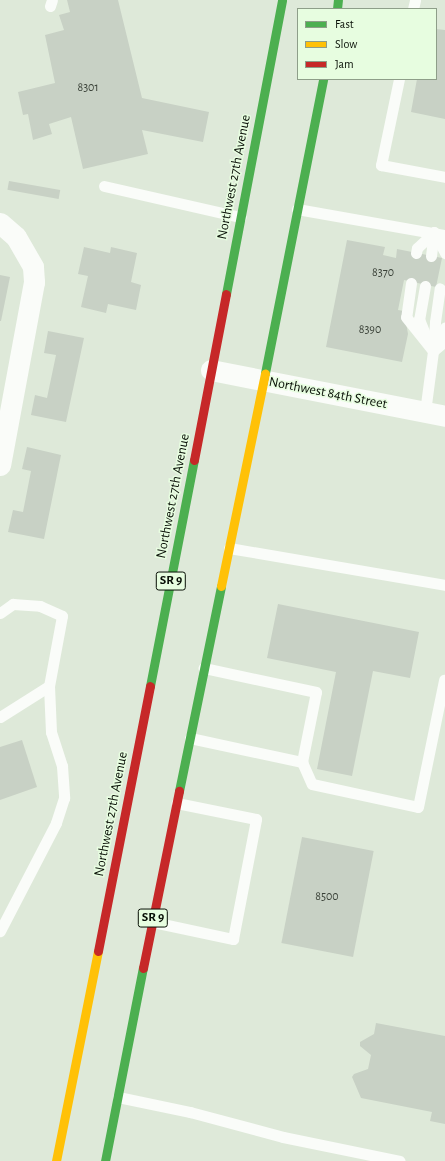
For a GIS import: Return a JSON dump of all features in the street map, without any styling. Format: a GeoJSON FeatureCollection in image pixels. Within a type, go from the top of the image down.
{"type":"FeatureCollection","features":[{"type":"Feature","properties":{"kind":"main road","name":"Northwest 27th Avenue"},"geometry":{"type":"LineString","coordinates":[[56,1161],[241,217],[282,0]]}},
{"type":"Feature","properties":{"kind":"main road","name":"SR 9"},"geometry":{"type":"LineString","coordinates":[[105,1161],[204,668],[264,380],[323,80]]}},
{"type":"Feature","properties":{"kind":"street"},"geometry":{"type":"LineString","coordinates":[[0,223],[16,237],[33,267],[34,282],[3,430],[0,465]]}},
{"type":"Feature","properties":{"kind":"street","name":"Northwest 84th Street"},"geometry":{"type":"LineString","coordinates":[[211,370],[445,416]]}},
{"type":"Feature","properties":{"kind":"lane"},"geometry":{"type":"LineString","coordinates":[[399,80],[381,165],[445,177]]}},
{"type":"Feature","properties":{"kind":"lane"},"geometry":{"type":"LineString","coordinates":[[104,186],[241,217]]}},
{"type":"Feature","properties":{"kind":"lane"},"geometry":{"type":"LineString","coordinates":[[297,209],[440,234],[445,242]]}},
{"type":"Feature","properties":{"kind":"lane"},"geometry":{"type":"LineString","coordinates":[[440,234],[445,253]]}},
{"type":"Feature","properties":{"kind":"lane"},"geometry":{"type":"LineString","coordinates":[[416,253],[417,248],[440,234]]}},
{"type":"Feature","properties":{"kind":"lane"},"geometry":{"type":"LineString","coordinates":[[431,256],[440,234]]}},
{"type":"Feature","properties":{"kind":"lane"},"geometry":{"type":"LineString","coordinates":[[411,283],[406,317],[433,351]]}},
{"type":"Feature","properties":{"kind":"lane"},"geometry":{"type":"LineString","coordinates":[[425,286],[419,319],[433,351]]}},
{"type":"Feature","properties":{"kind":"lane"},"geometry":{"type":"LineString","coordinates":[[425,412],[440,288]]}},
{"type":"Feature","properties":{"kind":"lane"},"geometry":{"type":"LineString","coordinates":[[433,351],[445,327]]}},
{"type":"Feature","properties":{"kind":"lane"},"geometry":{"type":"LineString","coordinates":[[433,351],[445,341]]}},
{"type":"Feature","properties":{"kind":"lane"},"geometry":{"type":"LineString","coordinates":[[229,548],[445,585]]}},
{"type":"Feature","properties":{"kind":"lane"},"geometry":{"type":"LineString","coordinates":[[0,613],[13,604],[40,606],[62,616],[49,686],[51,732],[62,766],[64,798],[56,823],[0,931]]}},
{"type":"Feature","properties":{"kind":"lane"},"geometry":{"type":"LineString","coordinates":[[204,668],[316,692],[302,762],[312,784],[418,807],[444,680]]}},
{"type":"Feature","properties":{"kind":"lane"},"geometry":{"type":"LineString","coordinates":[[0,717],[49,686]]}},
{"type":"Feature","properties":{"kind":"lane"},"geometry":{"type":"LineString","coordinates":[[190,738],[302,762]]}},
{"type":"Feature","properties":{"kind":"lane"},"geometry":{"type":"LineString","coordinates":[[153,922],[233,939],[256,819],[177,803]]}},
{"type":"Feature","properties":{"kind":"lane"},"geometry":{"type":"LineString","coordinates":[[118,1097],[190,1112],[283,1137],[400,1161]]}},
{"type":"Feature","properties":{"kind":"building"},"geometry":{"type":"Polygon","coordinates":[[[67,0],[118,0],[142,98],[209,112],[203,142],[142,130],[148,154],[83,169],[71,117],[49,124],[52,134],[33,140],[28,114],[23,115],[18,92],[55,83],[45,35],[64,30],[59,15],[70,12],[67,0]]]}},
{"type":"Feature","properties":{"kind":"building"},"geometry":{"type":"Polygon","coordinates":[[[437,29],[445,30],[445,119],[411,112],[417,80],[437,80],[437,29]]]}},
{"type":"Feature","properties":{"kind":"building"},"geometry":{"type":"Polygon","coordinates":[[[9,181],[60,190],[59,199],[7,190],[9,181]]]}},
{"type":"Feature","properties":{"kind":"building"},"geometry":{"type":"Polygon","coordinates":[[[347,240],[385,247],[383,255],[396,258],[397,249],[442,258],[436,287],[404,280],[398,310],[404,311],[408,334],[402,362],[326,347],[347,240]]]}},
{"type":"Feature","properties":{"kind":"building"},"geometry":{"type":"Polygon","coordinates":[[[84,247],[110,253],[111,247],[137,253],[131,282],[141,285],[136,310],[108,304],[106,313],[81,307],[88,276],[78,274],[84,247]]]}},
{"type":"Feature","properties":{"kind":"building"},"geometry":{"type":"Polygon","coordinates":[[[0,275],[10,277],[1,321],[0,321],[0,275]]]}},
{"type":"Feature","properties":{"kind":"building"},"geometry":{"type":"Polygon","coordinates":[[[48,331],[84,338],[66,422],[31,415],[35,395],[47,398],[56,355],[44,353],[48,331]]]}},
{"type":"Feature","properties":{"kind":"building"},"geometry":{"type":"Polygon","coordinates":[[[27,447],[61,455],[44,539],[8,532],[13,510],[23,512],[31,471],[22,469],[27,447]]]}},
{"type":"Feature","properties":{"kind":"building"},"geometry":{"type":"Polygon","coordinates":[[[278,604],[419,632],[410,678],[373,671],[352,776],[317,769],[336,672],[267,658],[278,604]]]}},
{"type":"Feature","properties":{"kind":"building"},"geometry":{"type":"Polygon","coordinates":[[[22,740],[37,787],[0,800],[0,747],[22,740]]]}},
{"type":"Feature","properties":{"kind":"building"},"geometry":{"type":"Polygon","coordinates":[[[302,837],[374,851],[353,957],[281,943],[302,837]]]}},
{"type":"Feature","properties":{"kind":"building"},"geometry":{"type":"Polygon","coordinates":[[[376,1023],[445,1036],[445,1124],[430,1121],[432,1112],[361,1098],[352,1077],[354,1074],[368,1069],[371,1055],[360,1046],[360,1042],[374,1034],[376,1023]]]}},
{"type":"Feature","properties":{"kind":"traffic: fast"},"geometry":{"type":"LineString","coordinates":[[226,294],[282,0]]}},
{"type":"Feature","properties":{"kind":"traffic: fast"},"geometry":{"type":"LineString","coordinates":[[337,8],[338,0]]}},
{"type":"Feature","properties":{"kind":"traffic: fast"},"geometry":{"type":"LineString","coordinates":[[265,373],[323,80]]}},
{"type":"Feature","properties":{"kind":"traffic: fast"},"geometry":{"type":"LineString","coordinates":[[150,686],[194,460]]}},
{"type":"Feature","properties":{"kind":"traffic: fast"},"geometry":{"type":"LineString","coordinates":[[179,791],[221,586]]}},
{"type":"Feature","properties":{"kind":"traffic: fast"},"geometry":{"type":"LineString","coordinates":[[105,1161],[143,968]]}},
{"type":"Feature","properties":{"kind":"traffic: slow"},"geometry":{"type":"LineString","coordinates":[[221,586],[265,373]]}},
{"type":"Feature","properties":{"kind":"traffic: slow"},"geometry":{"type":"LineString","coordinates":[[56,1161],[98,951]]}},
{"type":"Feature","properties":{"kind":"traffic: jam"},"geometry":{"type":"LineString","coordinates":[[194,460],[226,294]]}},
{"type":"Feature","properties":{"kind":"traffic: jam"},"geometry":{"type":"LineString","coordinates":[[98,951],[150,686]]}},
{"type":"Feature","properties":{"kind":"traffic: jam"},"geometry":{"type":"LineString","coordinates":[[143,968],[179,791]]}}]}
